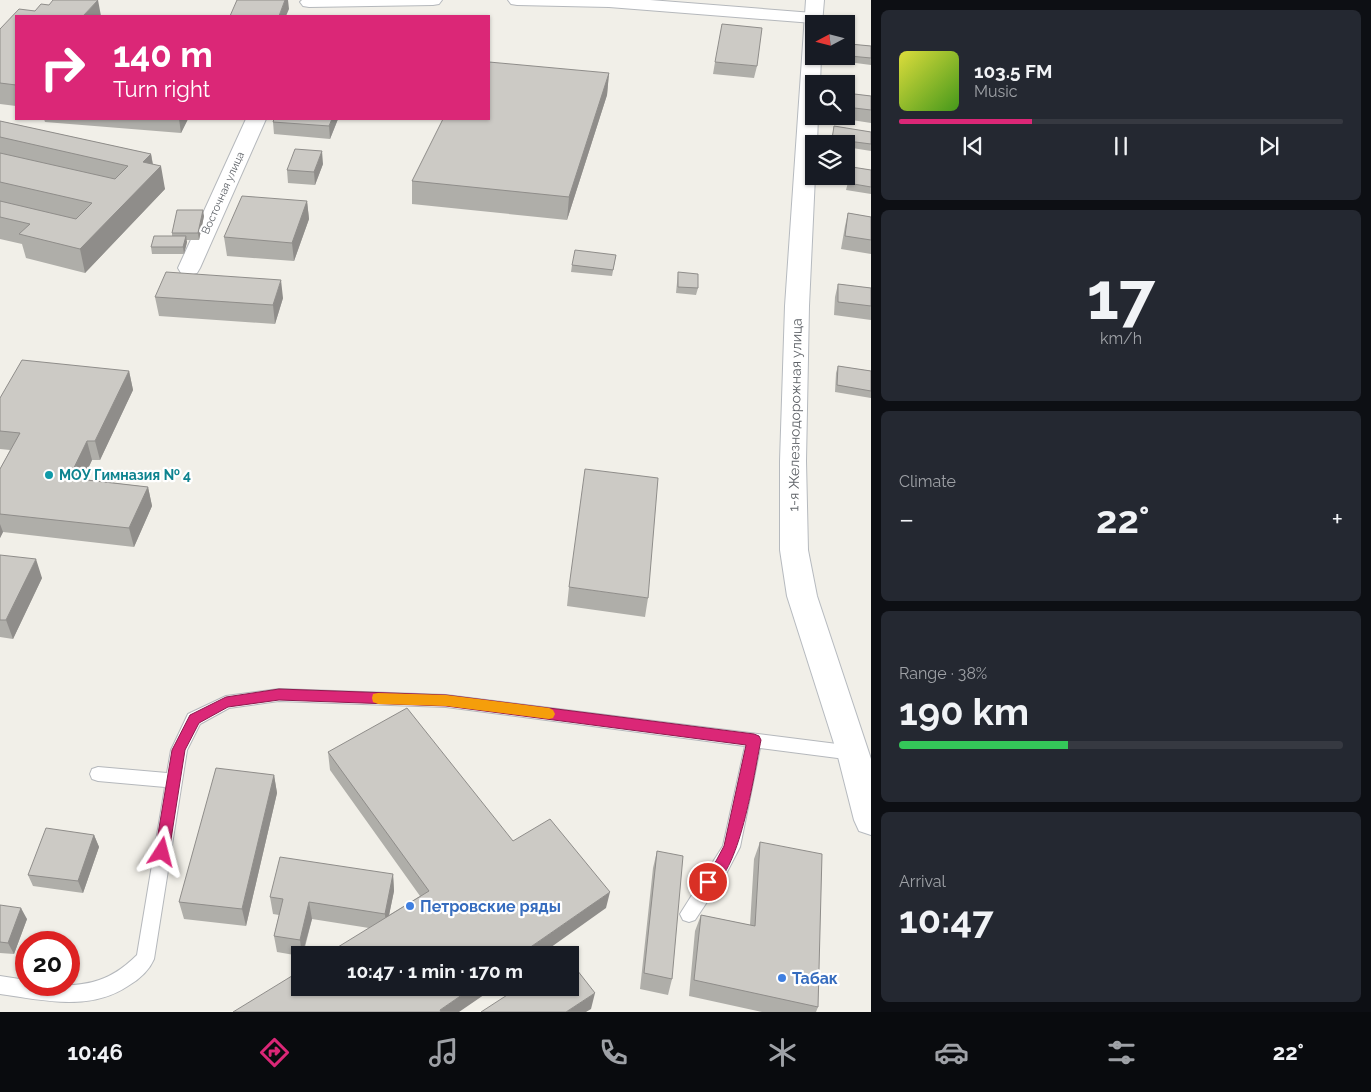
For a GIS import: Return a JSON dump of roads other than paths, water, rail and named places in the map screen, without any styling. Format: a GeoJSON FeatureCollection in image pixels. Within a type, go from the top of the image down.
{"type":"FeatureCollection","features":[{"type":"Feature","properties":{"kind":"main road"},"geometry":{"type":"LineString","coordinates":[[306,6],[433,0]]}},
{"type":"Feature","properties":{"kind":"main road"},"geometry":{"type":"LineString","coordinates":[[517,0],[814,9]]}},
{"type":"Feature","properties":{"kind":"main road","name":"1-я Железнодорожная улица"},"geometry":{"type":"LineString","coordinates":[[814,9],[797,306],[794,550],[796,572],[802,596],[853,753],[871,820]]}},
{"type":"Feature","properties":{"kind":"main road","name":"Восточная улица"},"geometry":{"type":"LineString","coordinates":[[189,268],[256,120]]}},
{"type":"Feature","properties":{"kind":"lane"},"geometry":{"type":"LineString","coordinates":[[0,985],[77,995],[101,990],[116,984],[135,972],[145,959],[179,750],[194,719],[226,702],[279,694],[446,701],[853,753]]}},
{"type":"Feature","properties":{"kind":"lane"},"geometry":{"type":"LineString","coordinates":[[689,914],[708,882],[721,866],[731,847],[754,740]]}},
{"type":"Feature","properties":{"kind":"lane"},"geometry":{"type":"LineString","coordinates":[[98,774],[174,781]]}},
{"type":"Feature","properties":{"kind":"place","name":"МОУ Гимназия № 4"},"geometry":{"type":"Point","coordinates":[49,475]}},
{"type":"Feature","properties":{"kind":"place","name":"Петровские ряды"},"geometry":{"type":"Point","coordinates":[410,906]}},
{"type":"Feature","properties":{"kind":"place","name":"Табак"},"geometry":{"type":"Point","coordinates":[782,978]}}]}
